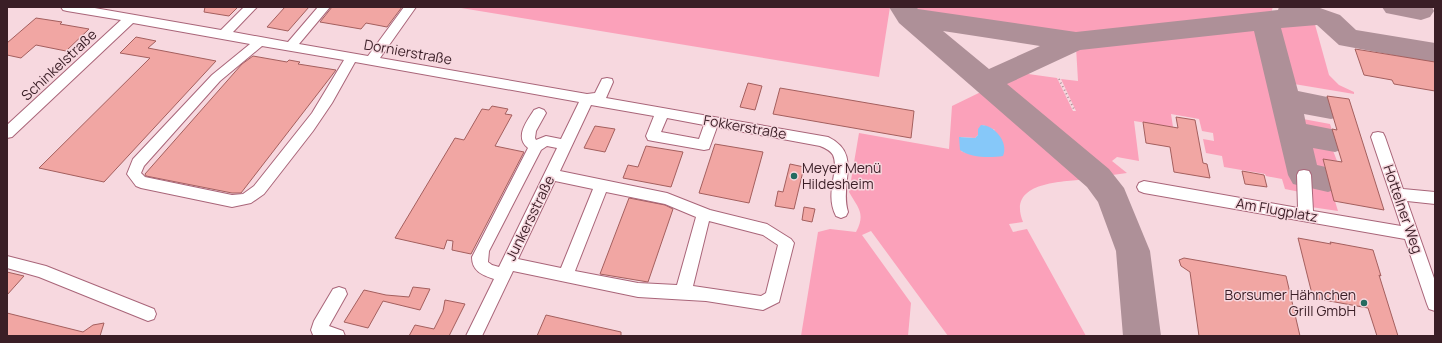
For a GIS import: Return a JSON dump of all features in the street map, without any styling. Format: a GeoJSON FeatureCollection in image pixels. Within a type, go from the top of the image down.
{"type":"FeatureCollection","features":[{"type":"Feature","properties":{"kind":"street","name":"Dornierstraße"},"geometry":{"type":"LineString","coordinates":[[67,7],[587,99]]}},
{"type":"Feature","properties":{"kind":"street"},"geometry":{"type":"LineString","coordinates":[[224,35],[251,7]]}},
{"type":"Feature","properties":{"kind":"street"},"geometry":{"type":"LineString","coordinates":[[290,47],[324,7]]}},
{"type":"Feature","properties":{"kind":"street"},"geometry":{"type":"LineString","coordinates":[[371,61],[410,7]]}},
{"type":"Feature","properties":{"kind":"street","name":"Schinkelstraße"},"geometry":{"type":"LineString","coordinates":[[7,133],[132,18]]}},
{"type":"Feature","properties":{"kind":"street"},"geometry":{"type":"LineString","coordinates":[[260,41],[250,51],[216,78],[138,164],[134,174],[141,182],[232,201],[246,199],[259,190],[323,106],[336,87],[344,69],[352,58]]}},
{"type":"Feature","properties":{"kind":"street"},"geometry":{"type":"LineString","coordinates":[[587,99],[600,97],[607,82]]}},
{"type":"Feature","properties":{"kind":"street","name":"Fokkerstraße"},"geometry":{"type":"LineString","coordinates":[[587,99],[823,141],[834,146],[842,158],[836,198],[841,212]]}},
{"type":"Feature","properties":{"kind":"street","name":"Junkersstraße"},"geometry":{"type":"LineString","coordinates":[[474,336],[587,99]]}},
{"type":"Feature","properties":{"kind":"street"},"geometry":{"type":"LineString","coordinates":[[536,146],[529,142],[527,135],[539,113]]}},
{"type":"Feature","properties":{"kind":"street"},"geometry":{"type":"LineString","coordinates":[[662,113],[654,136],[704,145],[712,121]]}},
{"type":"Feature","properties":{"kind":"street","name":"Hottelner Weg"},"geometry":{"type":"LineString","coordinates":[[1378,137],[1435,304]]}},
{"type":"Feature","properties":{"kind":"street"},"geometry":{"type":"LineString","coordinates":[[551,175],[667,199],[704,214],[767,230],[786,243],[773,297],[763,303],[706,294],[638,290],[566,275],[483,268],[480,256],[536,146],[546,141],[565,145]]}},
{"type":"Feature","properties":{"kind":"street"},"geometry":{"type":"LineString","coordinates":[[1304,175],[1306,215]]}},
{"type":"Feature","properties":{"kind":"street"},"geometry":{"type":"LineString","coordinates":[[566,275],[602,185]]}},
{"type":"Feature","properties":{"kind":"street","name":"Am Flugplatz"},"geometry":{"type":"LineString","coordinates":[[1144,187],[1411,234]]}},
{"type":"Feature","properties":{"kind":"street"},"geometry":{"type":"LineString","coordinates":[[1398,194],[1435,198]]}},
{"type":"Feature","properties":{"kind":"street"},"geometry":{"type":"LineString","coordinates":[[683,293],[704,214]]}},
{"type":"Feature","properties":{"kind":"street"},"geometry":{"type":"LineString","coordinates":[[7,262],[41,272],[148,314]]}},
{"type":"Feature","properties":{"kind":"street"},"geometry":{"type":"LineString","coordinates":[[337,336],[319,330],[339,294]]}},
{"type":"Feature","properties":{"kind":"path"},"geometry":{"type":"LineString","coordinates":[[1059,79],[1075,111]]}},
{"type":"Feature","properties":{"kind":"shaded area"},"geometry":{"type":"Polygon","coordinates":[[[455,7],[890,7],[879,77],[455,7]]]}},
{"type":"Feature","properties":{"kind":"shaded area"},"geometry":{"type":"Polygon","coordinates":[[[914,7],[1273,7],[1270,15],[1076,35],[914,9],[914,7]]]}},
{"type":"Feature","properties":{"kind":"shaded area"},"geometry":{"type":"Polygon","coordinates":[[[1314,21],[1329,75],[1339,85],[1354,92],[1354,94],[1294,84],[1298,96],[1287,94],[1270,26],[1314,21]]]}},
{"type":"Feature","properties":{"kind":"shaded area"},"geometry":{"type":"Polygon","coordinates":[[[1260,27],[1263,28],[1300,177],[1300,192],[1285,189],[1282,179],[1266,176],[1265,174],[1224,167],[1222,156],[1206,153],[1203,139],[1214,141],[1213,133],[1202,131],[1199,119],[1171,114],[1173,127],[1134,121],[1139,161],[1117,157],[1112,161],[1127,173],[1105,176],[1001,87],[1000,83],[1021,73],[1057,78],[1073,111],[1076,111],[1061,79],[1078,81],[1076,47],[1260,27]]]}},
{"type":"Feature","properties":{"kind":"shaded area"},"geometry":{"type":"Polygon","coordinates":[[[987,89],[1090,179],[1053,183],[1030,191],[1023,198],[1020,208],[1023,222],[1009,224],[1013,232],[1027,229],[1086,336],[948,336],[871,231],[862,235],[911,303],[908,336],[801,336],[818,232],[830,229],[856,232],[859,225],[861,215],[860,211],[849,192],[859,133],[949,149],[952,106],[987,89]],[[983,125],[978,130],[978,135],[975,138],[961,137],[961,151],[966,153],[995,130],[983,125]]]}},
{"type":"Feature","properties":{"kind":"shaded area"},"geometry":{"type":"Polygon","coordinates":[[[1291,110],[1301,112],[1303,119],[1330,124],[1332,130],[1295,124],[1291,110]]]}},
{"type":"Feature","properties":{"kind":"shaded area"},"geometry":{"type":"Polygon","coordinates":[[[1300,143],[1332,148],[1337,161],[1323,159],[1327,176],[1312,173],[1308,170],[1300,143]]]}},
{"type":"Feature","properties":{"kind":"shaded area"},"geometry":{"type":"Polygon","coordinates":[[[1314,180],[1330,185],[1338,211],[1311,207],[1310,182],[1314,180]]]}},
{"type":"Feature","properties":{"kind":"water"},"geometry":{"type":"Polygon","coordinates":[[[981,125],[991,128],[1000,136],[1004,146],[1003,156],[975,156],[964,153],[960,150],[959,137],[975,138],[978,135],[978,129],[981,125]]]}},
{"type":"Feature","properties":{"kind":"building"},"geometry":{"type":"Polygon","coordinates":[[[205,7],[238,7],[229,16],[204,12],[205,7]]]}},
{"type":"Feature","properties":{"kind":"building"},"geometry":{"type":"Polygon","coordinates":[[[285,7],[309,7],[288,31],[267,27],[285,7]]]}},
{"type":"Feature","properties":{"kind":"building"},"geometry":{"type":"Polygon","coordinates":[[[332,7],[402,7],[387,27],[366,23],[361,29],[320,22],[332,7]]]}},
{"type":"Feature","properties":{"kind":"building"},"geometry":{"type":"Polygon","coordinates":[[[36,18],[62,22],[60,24],[89,29],[66,51],[36,45],[21,58],[7,55],[7,43],[36,18]]]}},
{"type":"Feature","properties":{"kind":"building"},"geometry":{"type":"Polygon","coordinates":[[[136,37],[156,41],[148,48],[216,61],[104,182],[39,168],[150,58],[120,53],[136,37]]]}},
{"type":"Feature","properties":{"kind":"building"},"geometry":{"type":"Polygon","coordinates":[[[1355,49],[1435,62],[1435,91],[1394,84],[1392,80],[1364,75],[1355,49]]]}},
{"type":"Feature","properties":{"kind":"building"},"geometry":{"type":"Polygon","coordinates":[[[253,56],[287,62],[289,60],[300,62],[298,64],[336,70],[241,193],[232,193],[146,176],[145,174],[242,64],[253,56]]]}},
{"type":"Feature","properties":{"kind":"building"},"geometry":{"type":"Polygon","coordinates":[[[748,83],[762,86],[755,110],[740,107],[748,83]]]}},
{"type":"Feature","properties":{"kind":"building"},"geometry":{"type":"Polygon","coordinates":[[[780,88],[914,111],[911,138],[773,114],[780,88]]]}},
{"type":"Feature","properties":{"kind":"building"},"geometry":{"type":"Polygon","coordinates":[[[1327,96],[1349,99],[1384,210],[1334,201],[1323,159],[1342,162],[1332,129],[1337,130],[1327,96]]]}},
{"type":"Feature","properties":{"kind":"building"},"geometry":{"type":"Polygon","coordinates":[[[492,106],[508,109],[505,114],[512,115],[495,146],[524,152],[471,254],[452,250],[453,241],[447,240],[444,249],[395,238],[455,138],[464,140],[482,109],[489,110],[492,106]]]}},
{"type":"Feature","properties":{"kind":"building"},"geometry":{"type":"Polygon","coordinates":[[[1176,117],[1195,120],[1203,163],[1207,164],[1210,178],[1174,172],[1170,147],[1146,143],[1143,122],[1178,128],[1176,117]]]}},
{"type":"Feature","properties":{"kind":"building"},"geometry":{"type":"Polygon","coordinates":[[[595,126],[615,129],[605,152],[584,148],[595,126]]]}},
{"type":"Feature","properties":{"kind":"building"},"geometry":{"type":"Polygon","coordinates":[[[715,144],[763,152],[749,203],[699,193],[715,144]]]}},
{"type":"Feature","properties":{"kind":"building"},"geometry":{"type":"Polygon","coordinates":[[[646,146],[683,152],[671,187],[623,178],[628,165],[638,167],[646,146]]]}},
{"type":"Feature","properties":{"kind":"building"},"geometry":{"type":"Polygon","coordinates":[[[790,164],[804,167],[794,209],[775,206],[778,191],[783,192],[790,164]]]}},
{"type":"Feature","properties":{"kind":"building"},"geometry":{"type":"Polygon","coordinates":[[[1242,171],[1264,175],[1267,187],[1245,184],[1242,171]]]}},
{"type":"Feature","properties":{"kind":"building"},"geometry":{"type":"Polygon","coordinates":[[[629,198],[665,205],[673,209],[648,282],[600,274],[629,198]]]}},
{"type":"Feature","properties":{"kind":"building"},"geometry":{"type":"Polygon","coordinates":[[[804,207],[815,209],[812,222],[802,220],[804,207]]]}},
{"type":"Feature","properties":{"kind":"building"},"geometry":{"type":"Polygon","coordinates":[[[1298,238],[1373,250],[1381,276],[1379,275],[1398,336],[1377,336],[1368,308],[1313,298],[1298,238]]]}},
{"type":"Feature","properties":{"kind":"building"},"geometry":{"type":"Polygon","coordinates":[[[1184,258],[1286,276],[1300,336],[1199,336],[1190,272],[1181,266],[1179,260],[1184,258]]]}},
{"type":"Feature","properties":{"kind":"building"},"geometry":{"type":"Polygon","coordinates":[[[7,272],[24,276],[7,295],[7,272]]]}},
{"type":"Feature","properties":{"kind":"building"},"geometry":{"type":"Polygon","coordinates":[[[413,287],[430,289],[420,310],[383,301],[368,328],[344,322],[364,290],[386,295],[409,297],[413,287]]]}},
{"type":"Feature","properties":{"kind":"building"},"geometry":{"type":"Polygon","coordinates":[[[445,300],[465,304],[449,336],[409,336],[415,325],[434,329],[443,311],[445,300]]]}},
{"type":"Feature","properties":{"kind":"building"},"geometry":{"type":"Polygon","coordinates":[[[7,313],[83,332],[93,325],[104,323],[100,336],[7,336],[7,313]]]}},
{"type":"Feature","properties":{"kind":"building"},"geometry":{"type":"Polygon","coordinates":[[[546,315],[621,332],[621,336],[537,336],[546,315]]]}},
{"type":"Feature","properties":{"kind":"taxiway"},"geometry":{"type":"LineString","coordinates":[[902,7],[909,17]]}},
{"type":"Feature","properties":{"kind":"taxiway"},"geometry":{"type":"LineString","coordinates":[[1290,18],[1292,7]]}},
{"type":"Feature","properties":{"kind":"taxiway"},"geometry":{"type":"LineString","coordinates":[[1395,7],[1421,11]]}},
{"type":"Feature","properties":{"kind":"taxiway"},"geometry":{"type":"LineString","coordinates":[[1290,18],[1308,16],[1320,17],[1330,21],[1349,38],[1435,53]]}},
{"type":"Feature","properties":{"kind":"taxiway"},"geometry":{"type":"LineString","coordinates":[[909,17],[1076,41],[1265,21]]}},
{"type":"Feature","properties":{"kind":"taxiway"},"geometry":{"type":"LineString","coordinates":[[909,17],[1098,178],[1112,197],[1133,251],[1142,336]]}},
{"type":"Feature","properties":{"kind":"taxiway"},"geometry":{"type":"LineString","coordinates":[[1265,21],[1290,18]]}},
{"type":"Feature","properties":{"kind":"taxiway"},"geometry":{"type":"LineString","coordinates":[[1265,21],[1285,100]]}},
{"type":"Feature","properties":{"kind":"taxiway"},"geometry":{"type":"LineString","coordinates":[[986,82],[1075,41]]}},
{"type":"Feature","properties":{"kind":"taxiway"},"geometry":{"type":"LineString","coordinates":[[1285,100],[1331,108]]}},
{"type":"Feature","properties":{"kind":"taxiway"},"geometry":{"type":"LineString","coordinates":[[1285,100],[1293,133]]}},
{"type":"Feature","properties":{"kind":"taxiway"},"geometry":{"type":"LineString","coordinates":[[1293,133],[1335,140]]}},
{"type":"Feature","properties":{"kind":"taxiway"},"geometry":{"type":"LineString","coordinates":[[1293,133],[1304,175],[1328,179]]}},
{"type":"Feature","properties":{"kind":"place","name":"Meyer Menü Hildesheim"},"geometry":{"type":"Point","coordinates":[794,176]}},
{"type":"Feature","properties":{"kind":"place","name":"Borsumer Hähnchen Grill GmbH"},"geometry":{"type":"Point","coordinates":[1364,303]}}]}
